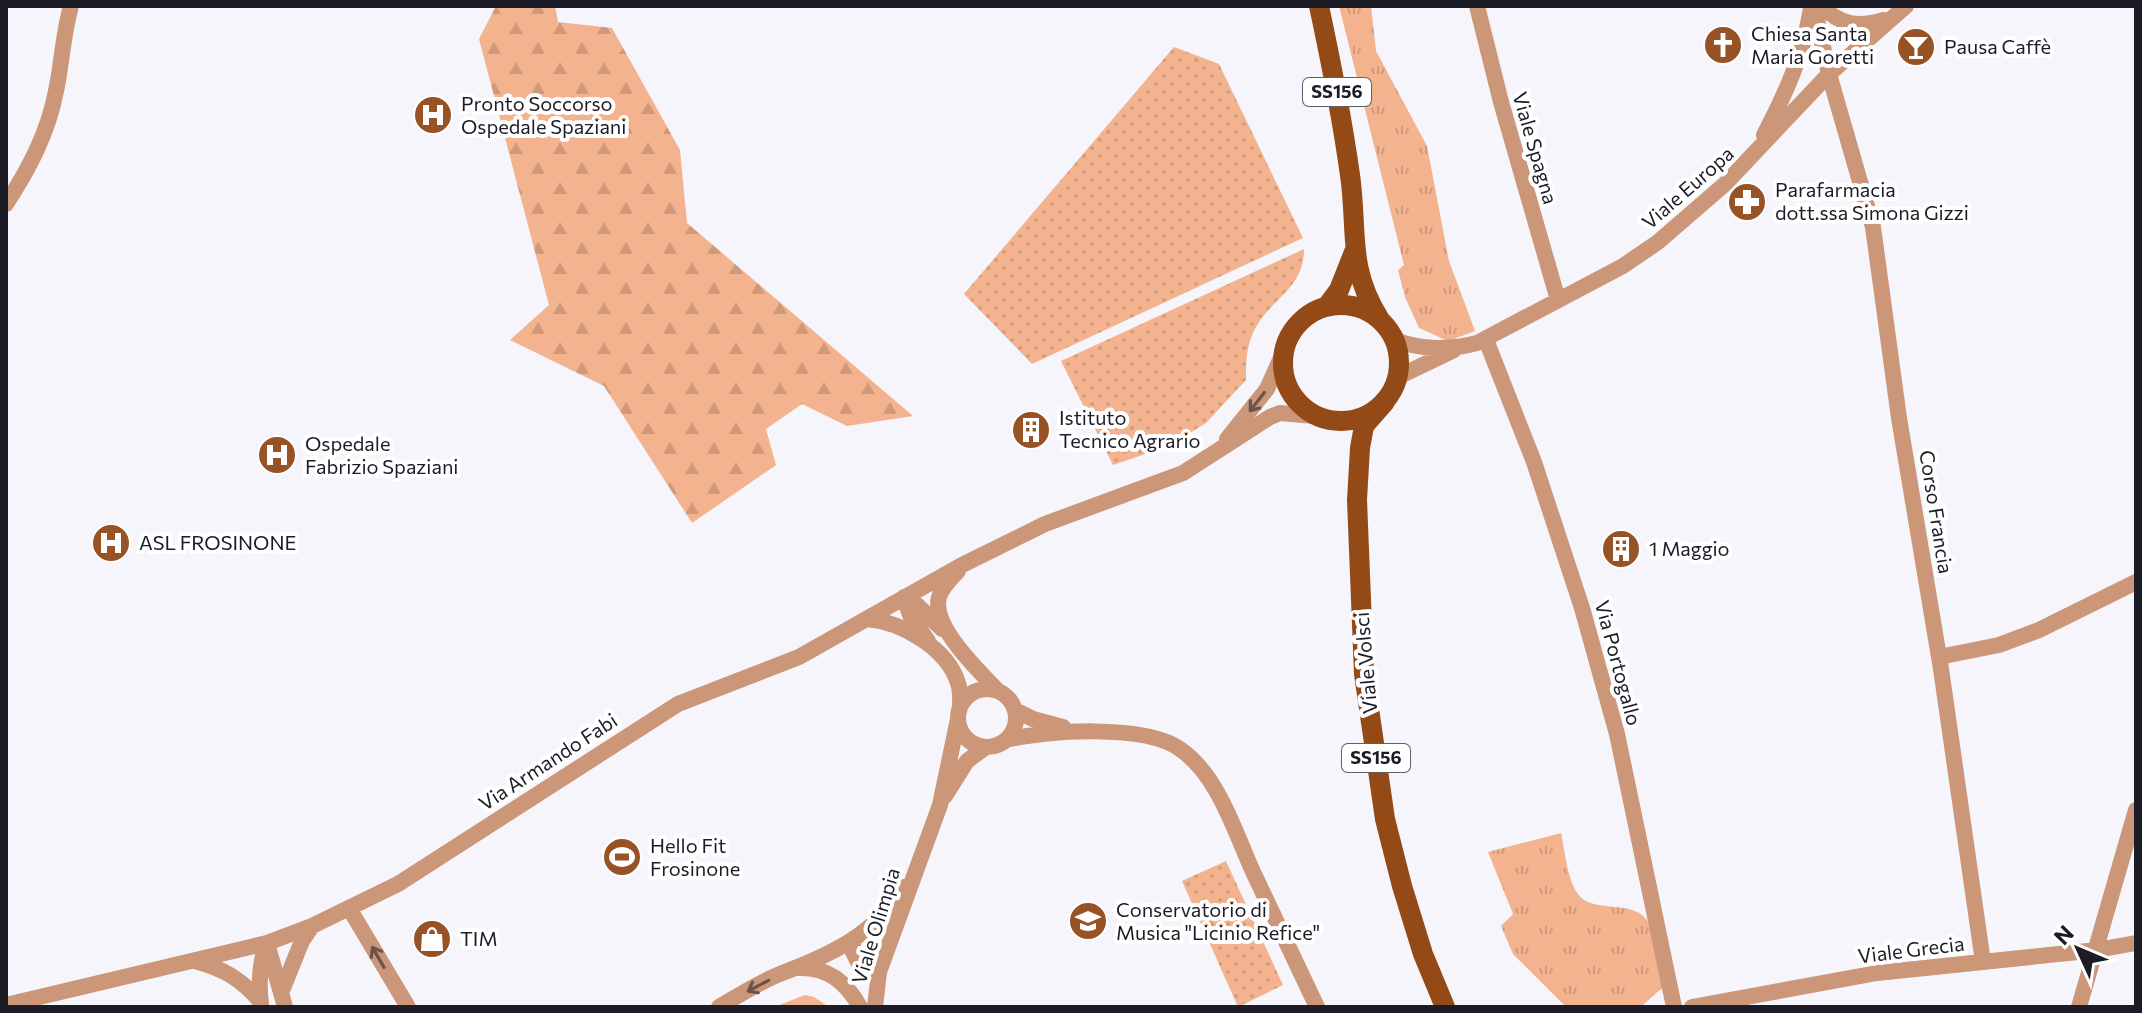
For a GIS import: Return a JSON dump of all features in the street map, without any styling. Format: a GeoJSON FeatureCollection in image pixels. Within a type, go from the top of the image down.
{"type":"FeatureCollection","features":[{"type":"Feature","properties":{"kind":"main road","name":"SS156"},"geometry":{"type":"LineString","coordinates":[[1319,6],[1336,86],[1350,180],[1355,248],[1364,295],[1395,340]]}},
{"type":"Feature","properties":{"kind":"main road","name":"SS156"},"geometry":{"type":"LineString","coordinates":[[1284,351],[1299,323],[1312,312],[1327,306],[1344,280],[1355,248]]}},
{"type":"Feature","properties":{"kind":"main road"},"geometry":{"type":"LineString","coordinates":[[1327,306],[1355,306],[1379,318]]}},
{"type":"Feature","properties":{"kind":"main road"},"geometry":{"type":"LineString","coordinates":[[1395,340],[1399,352],[1398,377]]}},
{"type":"Feature","properties":{"kind":"main road","name":"Viale Volsci"},"geometry":{"type":"LineString","coordinates":[[1284,351],[1284,376],[1295,399],[1324,418],[1346,441],[1357,500]]}},
{"type":"Feature","properties":{"kind":"main road","name":"Viale Volsci"},"geometry":{"type":"LineString","coordinates":[[1398,377],[1385,402],[1364,426],[1360,448],[1357,500],[1364,674],[1385,819],[1419,940],[1445,1007]]}},
{"type":"Feature","properties":{"kind":"main road"},"geometry":{"type":"LineString","coordinates":[[1324,418],[1362,418],[1385,402]]}},
{"type":"Feature","properties":{"kind":"street"},"geometry":{"type":"LineString","coordinates":[[6,204],[41,143],[56,92],[71,6]]}},
{"type":"Feature","properties":{"kind":"street","name":"Viale Spagna"},"geometry":{"type":"LineString","coordinates":[[1477,6],[1558,300]]}},
{"type":"Feature","properties":{"kind":"street"},"geometry":{"type":"LineString","coordinates":[[1754,156],[1793,72],[1813,6]]}},
{"type":"Feature","properties":{"kind":"street","name":"Corso Francia"},"geometry":{"type":"LineString","coordinates":[[1813,6],[1873,227],[1899,418],[1939,657],[1983,962]]}},
{"type":"Feature","properties":{"kind":"street"},"geometry":{"type":"LineString","coordinates":[[1821,6],[1853,26],[1868,25],[1896,11]]}},
{"type":"Feature","properties":{"kind":"street","name":"Viale Europa"},"geometry":{"type":"LineString","coordinates":[[1459,347],[1486,340],[1623,266],[1658,242],[1754,156],[1829,74],[1896,11]]}},
{"type":"Feature","properties":{"kind":"street"},"geometry":{"type":"LineString","coordinates":[[1395,340],[1412,346],[1459,347]]}},
{"type":"Feature","properties":{"kind":"street","name":"Via Portogallo"},"geometry":{"type":"LineString","coordinates":[[1486,340],[1534,462],[1582,608],[1617,734],[1674,1007]]}},
{"type":"Feature","properties":{"kind":"street"},"geometry":{"type":"LineString","coordinates":[[1398,377],[1459,347]]}},
{"type":"Feature","properties":{"kind":"street"},"geometry":{"type":"LineString","coordinates":[[1220,447],[1267,389],[1284,351]]}},
{"type":"Feature","properties":{"kind":"street"},"geometry":{"type":"LineString","coordinates":[[1220,447],[1280,413],[1324,418]]}},
{"type":"Feature","properties":{"kind":"street","name":"Via Armando Fabi"},"geometry":{"type":"LineString","coordinates":[[9,1003],[36,1002],[267,943],[312,926],[398,884],[669,709],[705,692],[799,657],[962,565],[1037,528],[1183,473],[1220,447]]}},
{"type":"Feature","properties":{"kind":"street"},"geometry":{"type":"LineString","coordinates":[[950,637],[938,612],[939,598],[962,565]]}},
{"type":"Feature","properties":{"kind":"street"},"geometry":{"type":"LineString","coordinates":[[1939,657],[1999,645],[2039,630],[2136,582]]}},
{"type":"Feature","properties":{"kind":"street"},"geometry":{"type":"LineString","coordinates":[[904,597],[917,605],[950,637],[998,691],[1012,702],[1015,727],[1006,740]]}},
{"type":"Feature","properties":{"kind":"street"},"geometry":{"type":"LineString","coordinates":[[904,597],[910,615],[935,650]]}},
{"type":"Feature","properties":{"kind":"street","name":"Viale Olimpia"},"geometry":{"type":"LineString","coordinates":[[867,619],[895,625],[935,650],[949,665],[959,683],[959,715],[940,805]]}},
{"type":"Feature","properties":{"kind":"street"},"geometry":{"type":"LineString","coordinates":[[998,691],[974,692],[962,703],[959,715],[964,735],[970,741],[986,747],[1035,734],[1136,734],[1177,747],[1197,765],[1215,790],[1317,1007]]}},
{"type":"Feature","properties":{"kind":"street"},"geometry":{"type":"LineString","coordinates":[[1015,710],[1041,722],[1084,732]]}},
{"type":"Feature","properties":{"kind":"street","name":"Viale Olimpia"},"geometry":{"type":"LineString","coordinates":[[875,1007],[876,983],[881,966],[940,805],[967,761],[986,747]]}},
{"type":"Feature","properties":{"kind":"street"},"geometry":{"type":"LineString","coordinates":[[2079,1007],[2136,810]]}},
{"type":"Feature","properties":{"kind":"street","name":"Viale Olimpia"},"geometry":{"type":"LineString","coordinates":[[719,1007],[783,972],[798,968],[854,939],[875,924],[893,905],[919,857]]}},
{"type":"Feature","properties":{"kind":"street"},"geometry":{"type":"LineString","coordinates":[[349,908],[408,1007]]}},
{"type":"Feature","properties":{"kind":"street"},"geometry":{"type":"LineString","coordinates":[[283,1000],[302,941],[312,926]]}},
{"type":"Feature","properties":{"kind":"street"},"geometry":{"type":"LineString","coordinates":[[854,939],[853,955],[859,964],[870,969],[881,966]]}},
{"type":"Feature","properties":{"kind":"street"},"geometry":{"type":"LineString","coordinates":[[267,943],[283,1000]]}},
{"type":"Feature","properties":{"kind":"street"},"geometry":{"type":"LineString","coordinates":[[261,1004],[261,962],[267,943]]}},
{"type":"Feature","properties":{"kind":"street","name":"Viale Grecia"},"geometry":{"type":"LineString","coordinates":[[1692,1007],[1877,973],[2097,950],[2136,943]]}},
{"type":"Feature","properties":{"kind":"street"},"geometry":{"type":"LineString","coordinates":[[192,960],[231,973],[247,986],[261,1004]]}},
{"type":"Feature","properties":{"kind":"street","name":"Viale Olimpia"},"geometry":{"type":"LineString","coordinates":[[798,968],[822,971],[836,977],[860,1007]]}},
{"type":"Feature","properties":{"kind":"green space"},"geometry":{"type":"Polygon","coordinates":[[[496,6],[555,6],[558,22],[612,28],[680,150],[687,223],[913,416],[847,426],[802,404],[766,429],[776,465],[692,523],[604,386],[510,340],[549,305],[479,39],[496,6]]]}},
{"type":"Feature","properties":{"kind":"green space"},"geometry":{"type":"Polygon","coordinates":[[[1339,6],[1371,6],[1376,51],[1427,146],[1449,261],[1475,331],[1448,341],[1419,328],[1405,297],[1398,270],[1404,265],[1339,6]]]}},
{"type":"Feature","properties":{"kind":"green space"},"geometry":{"type":"Polygon","coordinates":[[[1174,47],[1219,64],[1303,238],[1032,364],[964,294],[1174,47]]]}},
{"type":"Feature","properties":{"kind":"green space"},"geometry":{"type":"Polygon","coordinates":[[[1304,249],[1303,263],[1293,284],[1262,318],[1252,335],[1247,354],[1246,380],[1206,423],[1169,446],[1113,465],[1061,361],[1304,249]]]}},
{"type":"Feature","properties":{"kind":"green space"},"geometry":{"type":"Polygon","coordinates":[[[1561,833],[1569,873],[1578,894],[1594,904],[1635,911],[1644,916],[1650,925],[1663,987],[1643,1005],[1566,1007],[1513,954],[1501,926],[1513,914],[1488,852],[1561,833]]]}},
{"type":"Feature","properties":{"kind":"green space"},"geometry":{"type":"Polygon","coordinates":[[[1226,861],[1283,985],[1238,1007],[1182,881],[1226,861]]]}},
{"type":"Feature","properties":{"kind":"green space"},"geometry":{"type":"Polygon","coordinates":[[[805,995],[829,1007],[774,1007],[805,995]]]}},
{"type":"Feature","properties":{"kind":"place","name":"Chiesa Santa Maria Goretti"},"geometry":{"type":"Point","coordinates":[1723,45]}},
{"type":"Feature","properties":{"kind":"place","name":"Pausa Caffè"},"geometry":{"type":"Point","coordinates":[1916,47]}},
{"type":"Feature","properties":{"kind":"place","name":"Pronto Soccorso Ospedale Spaziani"},"geometry":{"type":"Point","coordinates":[433,115]}},
{"type":"Feature","properties":{"kind":"place","name":"Parafarmacia dott.ssa Simona Gizzi"},"geometry":{"type":"Point","coordinates":[1747,202]}},
{"type":"Feature","properties":{"kind":"place","name":"Istituto Tecnico Agrario"},"geometry":{"type":"Point","coordinates":[1031,430]}},
{"type":"Feature","properties":{"kind":"place","name":"Ospedale Fabrizio Spaziani"},"geometry":{"type":"Point","coordinates":[277,455]}},
{"type":"Feature","properties":{"kind":"place","name":"ASL FROSINONE"},"geometry":{"type":"Point","coordinates":[111,543]}},
{"type":"Feature","properties":{"kind":"place","name":"1 Maggio"},"geometry":{"type":"Point","coordinates":[1621,549]}},
{"type":"Feature","properties":{"kind":"place","name":"Hello Fit Frosinone"},"geometry":{"type":"Point","coordinates":[622,857]}},
{"type":"Feature","properties":{"kind":"place","name":"Conservatorio di Musica \"Licinio Refice\""},"geometry":{"type":"Point","coordinates":[1088,921]}},
{"type":"Feature","properties":{"kind":"place","name":"TIM"},"geometry":{"type":"Point","coordinates":[432,939]}}]}
